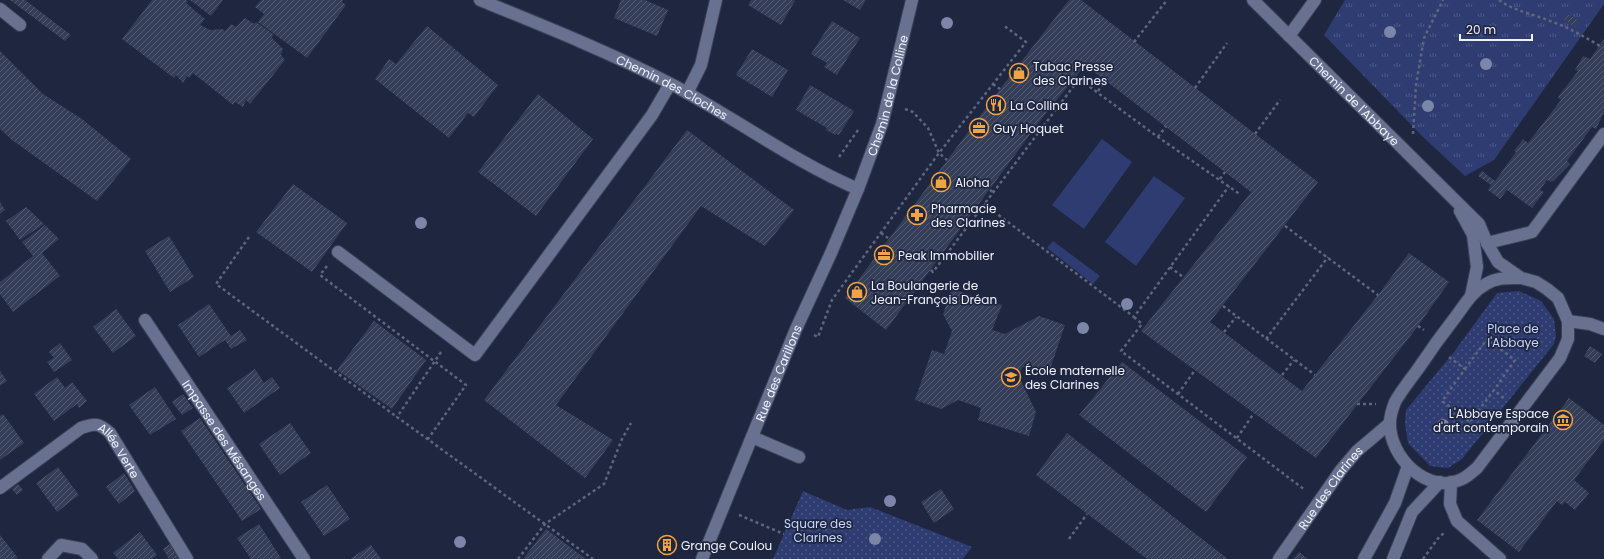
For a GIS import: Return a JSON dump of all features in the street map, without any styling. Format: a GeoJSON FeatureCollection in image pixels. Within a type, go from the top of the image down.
{"type":"FeatureCollection","features":[{"type":"Feature","properties":{"kind":"street","name":"Chemin des Cloches"},"geometry":{"type":"LineString","coordinates":[[480,0],[597,49],[670,84],[812,166],[858,189]]}},
{"type":"Feature","properties":{"kind":"street"},"geometry":{"type":"LineString","coordinates":[[687,93],[701,65],[716,0]]}},
{"type":"Feature","properties":{"kind":"street","name":"Chemin de la Colline"},"geometry":{"type":"LineString","coordinates":[[858,189],[882,124],[912,0]]}},
{"type":"Feature","properties":{"kind":"street","name":"Chemin de l'Abbaye"},"geometry":{"type":"LineString","coordinates":[[1253,0],[1479,224],[1487,243],[1498,262],[1521,278]]}},
{"type":"Feature","properties":{"kind":"street"},"geometry":{"type":"LineString","coordinates":[[1289,36],[1316,0]]}},
{"type":"Feature","properties":{"kind":"street"},"geometry":{"type":"LineString","coordinates":[[0,9],[20,25]]}},
{"type":"Feature","properties":{"kind":"street"},"geometry":{"type":"LineString","coordinates":[[338,252],[475,355],[652,114],[670,84]]}},
{"type":"Feature","properties":{"kind":"street"},"geometry":{"type":"LineString","coordinates":[[1487,243],[1532,232],[1604,134]]}},
{"type":"Feature","properties":{"kind":"street","name":"Rue des Carillons"},"geometry":{"type":"LineString","coordinates":[[702,559],[796,329],[831,253],[858,189]]}},
{"type":"Feature","properties":{"kind":"street","name":"Chemin de l'Abbaye"},"geometry":{"type":"LineString","coordinates":[[1456,202],[1473,235],[1477,267],[1471,296]]}},
{"type":"Feature","properties":{"kind":"street","name":"Chemin de l'Abbaye"},"geometry":{"type":"LineString","coordinates":[[1501,278],[1521,278],[1536,282],[1558,298],[1568,321],[1568,339],[1560,358],[1477,468],[1462,479],[1446,482],[1422,477],[1408,466],[1396,449],[1390,423],[1394,403],[1471,296],[1486,284],[1501,278]]}},
{"type":"Feature","properties":{"kind":"street","name":"Impasse des Mésanges"},"geometry":{"type":"LineString","coordinates":[[145,320],[304,559]]}},
{"type":"Feature","properties":{"kind":"street"},"geometry":{"type":"LineString","coordinates":[[1568,321],[1590,324],[1604,329]]}},
{"type":"Feature","properties":{"kind":"street","name":"Rue des Clarines"},"geometry":{"type":"LineString","coordinates":[[1279,559],[1341,470],[1357,451],[1390,423]]}},
{"type":"Feature","properties":{"kind":"street","name":"Allée Verte"},"geometry":{"type":"LineString","coordinates":[[0,488],[81,428],[92,424],[102,426],[110,434],[187,559]]}},
{"type":"Feature","properties":{"kind":"street"},"geometry":{"type":"LineString","coordinates":[[752,438],[799,457]]}},
{"type":"Feature","properties":{"kind":"street"},"geometry":{"type":"LineString","coordinates":[[1364,559],[1395,503],[1408,466]]}},
{"type":"Feature","properties":{"kind":"street"},"geometry":{"type":"LineString","coordinates":[[1446,482],[1450,504],[1457,521],[1500,559]]}},
{"type":"Feature","properties":{"kind":"street"},"geometry":{"type":"LineString","coordinates":[[1393,559],[1412,512],[1446,482]]}},
{"type":"Feature","properties":{"kind":"street"},"geometry":{"type":"LineString","coordinates":[[48,559],[61,545],[82,549],[92,559]]}},
{"type":"Feature","properties":{"kind":"path"},"geometry":{"type":"LineString","coordinates":[[1134,42],[1168,0]]}},
{"type":"Feature","properties":{"kind":"path"},"geometry":{"type":"LineString","coordinates":[[1412,158],[1416,85],[1424,38],[1443,0]]}},
{"type":"Feature","properties":{"kind":"path"},"geometry":{"type":"LineString","coordinates":[[1499,0],[1504,4],[1524,13],[1572,29],[1600,46]]}},
{"type":"Feature","properties":{"kind":"path"},"geometry":{"type":"LineString","coordinates":[[796,329],[818,337],[832,300],[939,153],[1026,42],[1003,25]]}},
{"type":"Feature","properties":{"kind":"path"},"geometry":{"type":"LineString","coordinates":[[1194,88],[1227,43]]}},
{"type":"Feature","properties":{"kind":"path"},"geometry":{"type":"LineString","coordinates":[[931,270],[933,272],[1079,79],[1098,91],[1158,137],[1241,195]]}},
{"type":"Feature","properties":{"kind":"path"},"geometry":{"type":"LineString","coordinates":[[1098,91],[1106,80]]}},
{"type":"Feature","properties":{"kind":"path"},"geometry":{"type":"LineString","coordinates":[[993,84],[1000,89]]}},
{"type":"Feature","properties":{"kind":"path"},"geometry":{"type":"LineString","coordinates":[[1254,134],[1280,100]]}},
{"type":"Feature","properties":{"kind":"path"},"geometry":{"type":"LineString","coordinates":[[904,108],[912,112],[928,128],[939,153],[947,160]]}},
{"type":"Feature","properties":{"kind":"path"},"geometry":{"type":"LineString","coordinates":[[1040,122],[1044,125]]}},
{"type":"Feature","properties":{"kind":"path"},"geometry":{"type":"LineString","coordinates":[[839,158],[863,125]]}},
{"type":"Feature","properties":{"kind":"path"},"geometry":{"type":"LineString","coordinates":[[1158,137],[1166,126]]}},
{"type":"Feature","properties":{"kind":"path"},"geometry":{"type":"LineString","coordinates":[[1220,179],[1225,172]]}},
{"type":"Feature","properties":{"kind":"path"},"geometry":{"type":"LineString","coordinates":[[1134,317],[1229,186]]}},
{"type":"Feature","properties":{"kind":"path"},"geometry":{"type":"LineString","coordinates":[[990,190],[994,192]]}},
{"type":"Feature","properties":{"kind":"path"},"geometry":{"type":"LineString","coordinates":[[984,204],[1142,324],[1121,351],[1320,501]]}},
{"type":"Feature","properties":{"kind":"path"},"geometry":{"type":"LineString","coordinates":[[1285,226],[1378,295]]}},
{"type":"Feature","properties":{"kind":"path"},"geometry":{"type":"LineString","coordinates":[[881,233],[888,238]]}},
{"type":"Feature","properties":{"kind":"path"},"geometry":{"type":"LineString","coordinates":[[249,237],[216,284],[593,559]]}},
{"type":"Feature","properties":{"kind":"path"},"geometry":{"type":"LineString","coordinates":[[338,252],[320,275],[466,385],[428,439]]}},
{"type":"Feature","properties":{"kind":"path"},"geometry":{"type":"LineString","coordinates":[[1266,339],[1328,257]]}},
{"type":"Feature","properties":{"kind":"path"},"geometry":{"type":"LineString","coordinates":[[1170,267],[1183,277]]}},
{"type":"Feature","properties":{"kind":"path"},"geometry":{"type":"LineString","coordinates":[[1223,306],[1315,375]]}},
{"type":"Feature","properties":{"kind":"path"},"geometry":{"type":"LineString","coordinates":[[1224,332],[1236,317]]}},
{"type":"Feature","properties":{"kind":"path"},"geometry":{"type":"LineString","coordinates":[[397,417],[452,337]]}},
{"type":"Feature","properties":{"kind":"path"},"geometry":{"type":"LineString","coordinates":[[1487,339],[1515,360],[1470,422],[1442,401],[1465,369],[1487,339]]}},
{"type":"Feature","properties":{"kind":"path"},"geometry":{"type":"LineString","coordinates":[[1434,346],[1465,369]]}},
{"type":"Feature","properties":{"kind":"path"},"geometry":{"type":"LineString","coordinates":[[1282,375],[1294,360]]}},
{"type":"Feature","properties":{"kind":"path"},"geometry":{"type":"LineString","coordinates":[[1178,394],[1195,370]]}},
{"type":"Feature","properties":{"kind":"path"},"geometry":{"type":"LineString","coordinates":[[1494,390],[1520,410]]}},
{"type":"Feature","properties":{"kind":"path"},"geometry":{"type":"LineString","coordinates":[[1236,438],[1254,413]]}},
{"type":"Feature","properties":{"kind":"path"},"geometry":{"type":"LineString","coordinates":[[518,559],[545,524],[604,484],[622,439],[631,423]]}},
{"type":"Feature","properties":{"kind":"path"},"geometry":{"type":"LineString","coordinates":[[724,508],[784,534]]}},
{"type":"Feature","properties":{"kind":"path"},"geometry":{"type":"LineString","coordinates":[[1069,539],[1087,514]]}},
{"type":"Feature","properties":{"kind":"path"},"geometry":{"type":"LineString","coordinates":[[1423,559],[1439,537],[1457,521]]}},
{"type":"Feature","properties":{"kind":"green space"},"geometry":{"type":"Polygon","coordinates":[[[1345,0],[1604,0],[1604,4],[1494,160],[1465,176],[1423,137],[1324,35],[1345,0]]]}},
{"type":"Feature","properties":{"kind":"green space"},"geometry":{"type":"Polygon","coordinates":[[[1102,139],[1132,162],[1084,229],[1052,205],[1102,139]]]}},
{"type":"Feature","properties":{"kind":"green space"},"geometry":{"type":"Polygon","coordinates":[[[1154,176],[1185,198],[1136,266],[1105,242],[1154,176]]]}},
{"type":"Feature","properties":{"kind":"green space"},"geometry":{"type":"Polygon","coordinates":[[[1053,241],[1100,276],[1093,284],[1047,248],[1053,241]]]}},
{"type":"Feature","properties":{"kind":"green space","name":"Place de l'Abbaye"},"geometry":{"type":"Polygon","coordinates":[[[1519,291],[1541,301],[1554,319],[1556,336],[1554,344],[1462,459],[1448,468],[1430,466],[1408,443],[1405,424],[1406,410],[1454,352],[1497,293],[1519,291]]]}},
{"type":"Feature","properties":{"kind":"green space","name":"Square des Clarines"},"geometry":{"type":"Polygon","coordinates":[[[803,491],[847,510],[870,507],[972,547],[963,559],[773,559],[803,491]]]}},
{"type":"Feature","properties":{"kind":"building"},"geometry":{"type":"Polygon","coordinates":[[[10,0],[25,0],[71,35],[65,41],[10,0]]]}},
{"type":"Feature","properties":{"kind":"building"},"geometry":{"type":"Polygon","coordinates":[[[152,0],[186,0],[188,2],[186,3],[205,19],[200,25],[210,30],[222,29],[225,31],[231,24],[236,27],[245,18],[254,24],[256,22],[273,34],[272,38],[283,49],[281,55],[285,60],[250,104],[246,100],[243,107],[235,102],[233,105],[193,73],[189,78],[187,76],[183,83],[176,75],[174,78],[122,39],[152,0]]]}},
{"type":"Feature","properties":{"kind":"building"},"geometry":{"type":"Polygon","coordinates":[[[190,0],[223,0],[211,16],[190,0]]]}},
{"type":"Feature","properties":{"kind":"building"},"geometry":{"type":"Polygon","coordinates":[[[261,0],[343,0],[342,2],[346,5],[307,58],[258,22],[264,14],[255,7],[261,0]]]}},
{"type":"Feature","properties":{"kind":"building"},"geometry":{"type":"Polygon","coordinates":[[[621,0],[645,0],[668,10],[657,36],[614,18],[621,0]]]}},
{"type":"Feature","properties":{"kind":"building"},"geometry":{"type":"Polygon","coordinates":[[[751,0],[795,1],[781,25],[748,5],[751,0]]]}},
{"type":"Feature","properties":{"kind":"building"},"geometry":{"type":"Polygon","coordinates":[[[843,0],[866,0],[860,10],[843,0]]]}},
{"type":"Feature","properties":{"kind":"building"},"geometry":{"type":"Polygon","coordinates":[[[1069,0],[1081,0],[1318,182],[1210,322],[1302,391],[1378,295],[1409,253],[1449,282],[1418,326],[1316,458],[1141,331],[1251,192],[1085,65],[1040,121],[886,330],[845,298],[1000,89],[1069,0]]]}},
{"type":"Feature","properties":{"kind":"building"},"geometry":{"type":"Polygon","coordinates":[[[1567,14],[1579,21],[1575,27],[1564,20],[1567,14]]]}},
{"type":"Feature","properties":{"kind":"building"},"geometry":{"type":"Polygon","coordinates":[[[832,21],[860,38],[837,75],[824,67],[827,63],[811,54],[832,21]]]}},
{"type":"Feature","properties":{"kind":"building"},"geometry":{"type":"Polygon","coordinates":[[[427,26],[498,85],[474,117],[468,113],[449,138],[375,79],[389,59],[396,64],[427,26]]]}},
{"type":"Feature","properties":{"kind":"building"},"geometry":{"type":"Polygon","coordinates":[[[1604,39],[1604,112],[1596,129],[1592,127],[1567,161],[1570,164],[1553,181],[1551,182],[1547,180],[1540,190],[1544,192],[1532,208],[1507,190],[1500,199],[1488,190],[1491,185],[1478,176],[1482,171],[1495,181],[1516,152],[1514,151],[1523,139],[1528,143],[1561,100],[1558,97],[1578,71],[1575,70],[1583,56],[1590,59],[1604,39]]]}},
{"type":"Feature","properties":{"kind":"building"},"geometry":{"type":"Polygon","coordinates":[[[752,49],[788,70],[772,97],[736,75],[752,49]]]}},
{"type":"Feature","properties":{"kind":"building"},"geometry":{"type":"Polygon","coordinates":[[[0,51],[43,94],[82,119],[131,159],[97,201],[12,140],[0,129],[0,51]]]}},
{"type":"Feature","properties":{"kind":"building"},"geometry":{"type":"Polygon","coordinates":[[[810,85],[854,111],[839,135],[826,130],[827,128],[796,110],[810,85]]]}},
{"type":"Feature","properties":{"kind":"building"},"geometry":{"type":"Polygon","coordinates":[[[538,94],[593,139],[536,216],[478,172],[538,94]]]}},
{"type":"Feature","properties":{"kind":"building"},"geometry":{"type":"Polygon","coordinates":[[[687,130],[794,210],[765,246],[701,206],[556,405],[613,440],[585,478],[484,400],[687,130]]]}},
{"type":"Feature","properties":{"kind":"building"},"geometry":{"type":"Polygon","coordinates":[[[293,184],[347,223],[312,272],[256,232],[293,184]]]}},
{"type":"Feature","properties":{"kind":"building"},"geometry":{"type":"Polygon","coordinates":[[[0,202],[5,210],[0,214],[0,202]]]}},
{"type":"Feature","properties":{"kind":"building"},"geometry":{"type":"Polygon","coordinates":[[[26,207],[44,224],[20,240],[6,221],[26,207]]]}},
{"type":"Feature","properties":{"kind":"building"},"geometry":{"type":"Polygon","coordinates":[[[45,225],[59,239],[42,253],[60,276],[13,312],[0,294],[0,282],[33,256],[22,242],[45,225]]]}},
{"type":"Feature","properties":{"kind":"building"},"geometry":{"type":"Polygon","coordinates":[[[169,236],[194,277],[170,292],[145,251],[169,236]]]}},
{"type":"Feature","properties":{"kind":"building"},"geometry":{"type":"Polygon","coordinates":[[[952,289],[1002,305],[992,330],[1005,334],[1039,316],[1065,325],[1048,375],[1022,367],[1018,379],[1020,379],[1036,412],[1029,436],[978,420],[981,408],[958,400],[941,409],[915,400],[932,350],[944,354],[952,331],[943,314],[952,289]]]}},
{"type":"Feature","properties":{"kind":"building"},"geometry":{"type":"Polygon","coordinates":[[[209,304],[231,336],[240,330],[247,340],[231,349],[225,340],[199,357],[178,325],[209,304]]]}},
{"type":"Feature","properties":{"kind":"building"},"geometry":{"type":"Polygon","coordinates":[[[116,309],[136,336],[113,353],[93,327],[116,309]]]}},
{"type":"Feature","properties":{"kind":"building"},"geometry":{"type":"Polygon","coordinates":[[[374,321],[426,360],[392,409],[337,370],[374,321]]]}},
{"type":"Feature","properties":{"kind":"building"},"geometry":{"type":"Polygon","coordinates":[[[60,343],[72,360],[54,372],[47,362],[54,358],[49,352],[60,343]]]}},
{"type":"Feature","properties":{"kind":"building"},"geometry":{"type":"Polygon","coordinates":[[[1590,346],[1602,354],[1595,363],[1584,356],[1590,346]]]}},
{"type":"Feature","properties":{"kind":"building"},"geometry":{"type":"Polygon","coordinates":[[[1122,362],[1247,457],[1206,512],[1079,415],[1122,362]]]}},
{"type":"Feature","properties":{"kind":"building"},"geometry":{"type":"Polygon","coordinates":[[[255,369],[264,383],[272,377],[280,388],[244,413],[227,388],[255,369]]]}},
{"type":"Feature","properties":{"kind":"building"},"geometry":{"type":"Polygon","coordinates":[[[0,371],[7,381],[0,386],[0,371]]]}},
{"type":"Feature","properties":{"kind":"building"},"geometry":{"type":"Polygon","coordinates":[[[57,377],[65,388],[72,382],[87,401],[79,408],[77,404],[54,421],[34,394],[57,377]]]}},
{"type":"Feature","properties":{"kind":"building"},"geometry":{"type":"Polygon","coordinates":[[[155,387],[176,419],[150,435],[129,405],[155,387]]]}},
{"type":"Feature","properties":{"kind":"building"},"geometry":{"type":"Polygon","coordinates":[[[183,394],[193,408],[182,415],[172,402],[183,394]]]}},
{"type":"Feature","properties":{"kind":"building"},"geometry":{"type":"Polygon","coordinates":[[[1569,398],[1604,425],[1604,440],[1574,480],[1589,493],[1575,510],[1565,502],[1562,505],[1557,501],[1519,552],[1477,520],[1569,398]]]}},
{"type":"Feature","properties":{"kind":"building"},"geometry":{"type":"Polygon","coordinates":[[[3,414],[24,443],[0,460],[0,416],[3,414]]]}},
{"type":"Feature","properties":{"kind":"building"},"geometry":{"type":"Polygon","coordinates":[[[200,418],[261,509],[242,521],[181,431],[200,418]]]}},
{"type":"Feature","properties":{"kind":"building"},"geometry":{"type":"Polygon","coordinates":[[[290,423],[311,453],[280,475],[259,444],[290,423]]]}},
{"type":"Feature","properties":{"kind":"building"},"geometry":{"type":"Polygon","coordinates":[[[1067,433],[1228,559],[1147,559],[1036,475],[1067,433]]]}},
{"type":"Feature","properties":{"kind":"building"},"geometry":{"type":"Polygon","coordinates":[[[58,467],[79,495],[57,512],[36,483],[58,467]]]}},
{"type":"Feature","properties":{"kind":"building"},"geometry":{"type":"Polygon","coordinates":[[[124,473],[135,491],[119,504],[106,487],[124,473]]]}},
{"type":"Feature","properties":{"kind":"building"},"geometry":{"type":"Polygon","coordinates":[[[18,484],[23,490],[17,495],[12,489],[18,484]]]}},
{"type":"Feature","properties":{"kind":"building"},"geometry":{"type":"Polygon","coordinates":[[[327,485],[350,519],[324,536],[301,502],[327,485]]]}},
{"type":"Feature","properties":{"kind":"building"},"geometry":{"type":"Polygon","coordinates":[[[941,489],[954,509],[934,523],[921,502],[941,489]]]}},
{"type":"Feature","properties":{"kind":"building"},"geometry":{"type":"Polygon","coordinates":[[[259,524],[281,558],[251,559],[237,538],[259,524]]]}},
{"type":"Feature","properties":{"kind":"building"},"geometry":{"type":"Polygon","coordinates":[[[546,529],[586,559],[523,559],[546,529]]]}},
{"type":"Feature","properties":{"kind":"building"},"geometry":{"type":"Polygon","coordinates":[[[140,532],[157,555],[152,559],[118,559],[113,553],[140,532]]]}},
{"type":"Feature","properties":{"kind":"building"},"geometry":{"type":"Polygon","coordinates":[[[0,535],[18,558],[0,559],[0,535]]]}},
{"type":"Feature","properties":{"kind":"building","name":"Grange Coulou"},"geometry":{"type":"Polygon","coordinates":[[[667,536],[675,540],[668,554],[660,550],[667,536]]]}},
{"type":"Feature","properties":{"kind":"building"},"geometry":{"type":"Polygon","coordinates":[[[170,544],[180,559],[169,559],[163,549],[170,544]]]}},
{"type":"Feature","properties":{"kind":"building"},"geometry":{"type":"Polygon","coordinates":[[[371,545],[381,559],[350,559],[371,545]]]}},
{"type":"Feature","properties":{"kind":"building"},"geometry":{"type":"Polygon","coordinates":[[[1299,552],[1308,559],[1293,559],[1299,552]]]}},
{"type":"Feature","properties":{"kind":"place","name":"Tabac Presse des Clarines"},"geometry":{"type":"Point","coordinates":[1019,73]}},
{"type":"Feature","properties":{"kind":"place","name":"La Collina"},"geometry":{"type":"Point","coordinates":[996,105]}},
{"type":"Feature","properties":{"kind":"place","name":"Guy Hoquet"},"geometry":{"type":"Point","coordinates":[979,128]}},
{"type":"Feature","properties":{"kind":"place","name":"Aloha"},"geometry":{"type":"Point","coordinates":[941,182]}},
{"type":"Feature","properties":{"kind":"place","name":"Pharmacie des Clarines"},"geometry":{"type":"Point","coordinates":[917,215]}},
{"type":"Feature","properties":{"kind":"place","name":"Peak Immobilier"},"geometry":{"type":"Point","coordinates":[884,255]}},
{"type":"Feature","properties":{"kind":"place","name":"La Boulangerie de Jean-François Dréan"},"geometry":{"type":"Point","coordinates":[857,292]}},
{"type":"Feature","properties":{"kind":"place","name":"École maternelle des Clarines"},"geometry":{"type":"Point","coordinates":[1011,377]}},
{"type":"Feature","properties":{"kind":"place","name":"L'Abbaye Espace d'art contemporain"},"geometry":{"type":"Point","coordinates":[1563,420]}},
{"type":"Feature","properties":{"kind":"place","name":"Grange Coulou"},"geometry":{"type":"Point","coordinates":[667,545]}}]}
